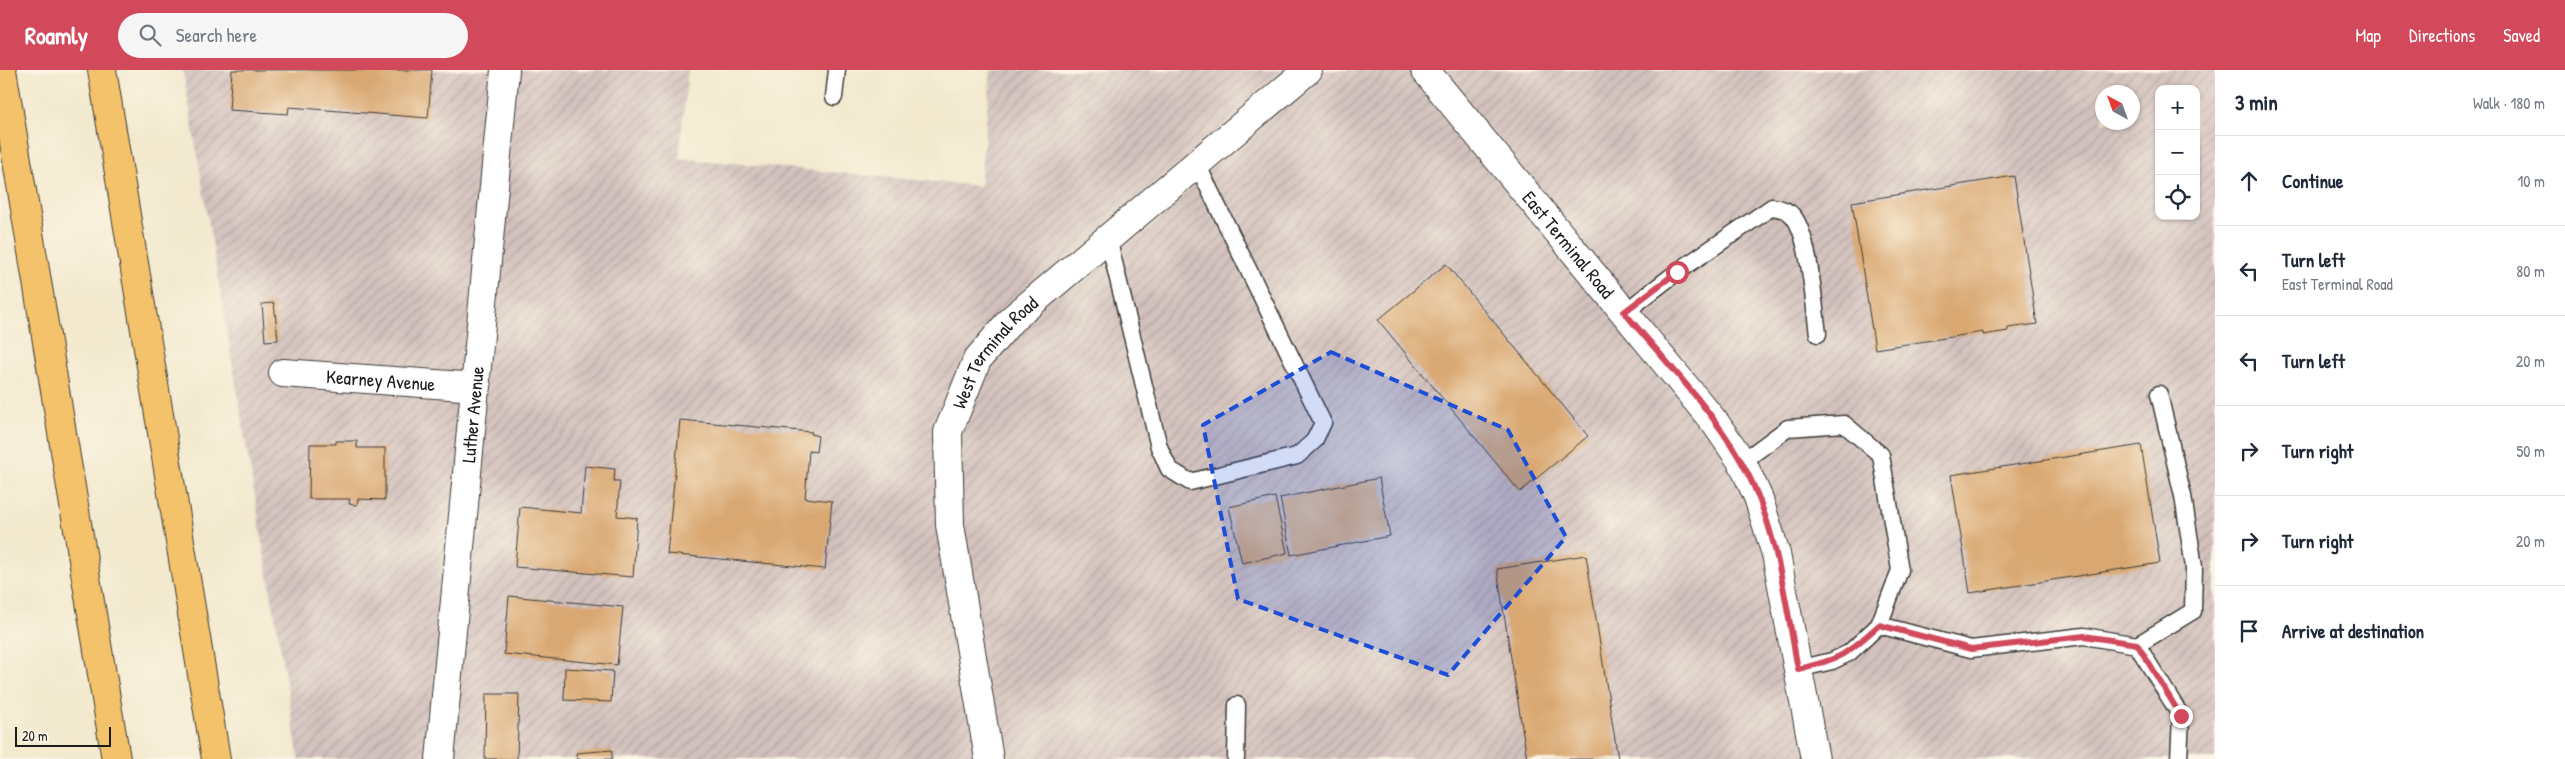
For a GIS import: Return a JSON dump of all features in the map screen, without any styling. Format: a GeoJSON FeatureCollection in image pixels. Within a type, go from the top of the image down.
{"type":"FeatureCollection","features":[{"type":"Feature","properties":{"kind":"highway"},"geometry":{"type":"LineString","coordinates":[[2,70],[116,759]]}},
{"type":"Feature","properties":{"kind":"highway"},"geometry":{"type":"LineString","coordinates":[[102,70],[216,759]]}},
{"type":"Feature","properties":{"kind":"street","name":"Luther Avenue"},"geometry":{"type":"LineString","coordinates":[[440,759],[477,386],[505,70]]}},
{"type":"Feature","properties":{"kind":"street","name":"West Terminal Road"},"geometry":{"type":"LineString","coordinates":[[989,759],[950,525],[948,432],[977,360],[1011,320],[1308,70]]}},
{"type":"Feature","properties":{"kind":"street","name":"East Terminal Road"},"geometry":{"type":"LineString","coordinates":[[1425,70],[1716,424],[1742,462],[1758,497],[1776,554],[1815,759]]}},
{"type":"Feature","properties":{"kind":"street","name":"Kearney Avenue"},"geometry":{"type":"LineString","coordinates":[[283,373],[477,386]]}},
{"type":"Feature","properties":{"kind":"lane"},"geometry":{"type":"LineString","coordinates":[[834,97],[837,70]]}},
{"type":"Feature","properties":{"kind":"lane"},"geometry":{"type":"LineString","coordinates":[[1108,238],[1159,447],[1169,469],[1190,482],[1297,456],[1314,441],[1323,423],[1198,164]]}},
{"type":"Feature","properties":{"kind":"lane"},"geometry":{"type":"LineString","coordinates":[[1624,312],[1677,272],[1772,207],[1782,209],[1793,216],[1803,233],[1818,334]]}},
{"type":"Feature","properties":{"kind":"lane"},"geometry":{"type":"LineString","coordinates":[[1879,625],[1971,649],[2084,636],[2137,644],[2193,611],[2194,566],[2182,496],[2159,394]]}},
{"type":"Feature","properties":{"kind":"lane"},"geometry":{"type":"LineString","coordinates":[[1742,462],[1788,428],[1844,424],[1881,455],[1900,570],[1879,625],[1849,653],[1832,661],[1798,669]]}},
{"type":"Feature","properties":{"kind":"lane"},"geometry":{"type":"LineString","coordinates":[[2137,644],[2181,716],[2179,759]]}},
{"type":"Feature","properties":{"kind":"lane"},"geometry":{"type":"LineString","coordinates":[[1236,705],[1236,759]]}},
{"type":"Feature","properties":{"kind":"highlighted area"},"geometry":{"type":"Polygon","coordinates":[[[1331,352],[1508,430],[1566,537],[1448,675],[1238,599],[1203,425],[1331,352]]]}},
{"type":"Feature","properties":{"kind":"shaded area"},"geometry":{"type":"Polygon","coordinates":[[[183,70],[688,70],[679,158],[980,186],[991,70],[2215,70],[2215,759],[299,759],[183,70]]]}},
{"type":"Feature","properties":{"kind":"building"},"geometry":{"type":"Polygon","coordinates":[[[232,70],[432,70],[428,118],[289,107],[288,114],[229,110],[232,70]]]}},
{"type":"Feature","properties":{"kind":"building"},"geometry":{"type":"Polygon","coordinates":[[[2014,176],[2037,324],[2008,328],[2008,331],[1983,335],[1983,332],[1875,349],[1852,202],[2014,176]]]}},
{"type":"Feature","properties":{"kind":"building"},"geometry":{"type":"Polygon","coordinates":[[[1446,264],[1588,436],[1520,492],[1378,320],[1446,264]]]}},
{"type":"Feature","properties":{"kind":"building"},"geometry":{"type":"Polygon","coordinates":[[[274,303],[278,340],[265,341],[262,304],[274,303]]]}},
{"type":"Feature","properties":{"kind":"building"},"geometry":{"type":"Polygon","coordinates":[[[680,420],[812,432],[811,434],[818,436],[816,452],[809,451],[805,498],[832,501],[825,569],[667,554],[680,420]]]}},
{"type":"Feature","properties":{"kind":"building"},"geometry":{"type":"Polygon","coordinates":[[[336,441],[357,441],[357,448],[385,448],[385,500],[358,499],[357,505],[349,504],[350,499],[309,499],[310,444],[336,444],[336,441]]]}},
{"type":"Feature","properties":{"kind":"building"},"geometry":{"type":"Polygon","coordinates":[[[2141,445],[2160,563],[1970,593],[1951,475],[2141,445]]]}},
{"type":"Feature","properties":{"kind":"building"},"geometry":{"type":"Polygon","coordinates":[[[585,466],[615,469],[614,481],[620,481],[617,516],[637,518],[633,577],[515,567],[520,507],[581,513],[585,466]]]}},
{"type":"Feature","properties":{"kind":"building"},"geometry":{"type":"Polygon","coordinates":[[[1379,478],[1390,536],[1291,555],[1280,498],[1379,478]]]}},
{"type":"Feature","properties":{"kind":"building"},"geometry":{"type":"Polygon","coordinates":[[[1275,497],[1287,553],[1242,563],[1229,507],[1275,497]]]}},
{"type":"Feature","properties":{"kind":"building"},"geometry":{"type":"Polygon","coordinates":[[[1586,555],[1618,759],[1527,759],[1497,569],[1586,555]]]}},
{"type":"Feature","properties":{"kind":"building"},"geometry":{"type":"Polygon","coordinates":[[[509,596],[623,607],[617,665],[504,654],[509,596]]]}},
{"type":"Feature","properties":{"kind":"building"},"geometry":{"type":"Polygon","coordinates":[[[565,668],[613,671],[611,702],[564,700],[565,668]]]}},
{"type":"Feature","properties":{"kind":"building"},"geometry":{"type":"Polygon","coordinates":[[[486,694],[519,694],[517,759],[485,759],[486,694]]]}},
{"type":"Feature","properties":{"kind":"building"},"geometry":{"type":"Polygon","coordinates":[[[612,750],[612,759],[577,759],[576,753],[612,750]]]}},
{"type":"Feature","properties":{"kind":"route"},"geometry":{"type":"LineString","coordinates":[[1677,272],[1624,312],[1716,424],[1742,462],[1758,497],[1776,554],[1798,669],[1832,661],[1849,653],[1879,625],[1971,649],[2084,636],[2137,644],[2181,716]]}}]}
